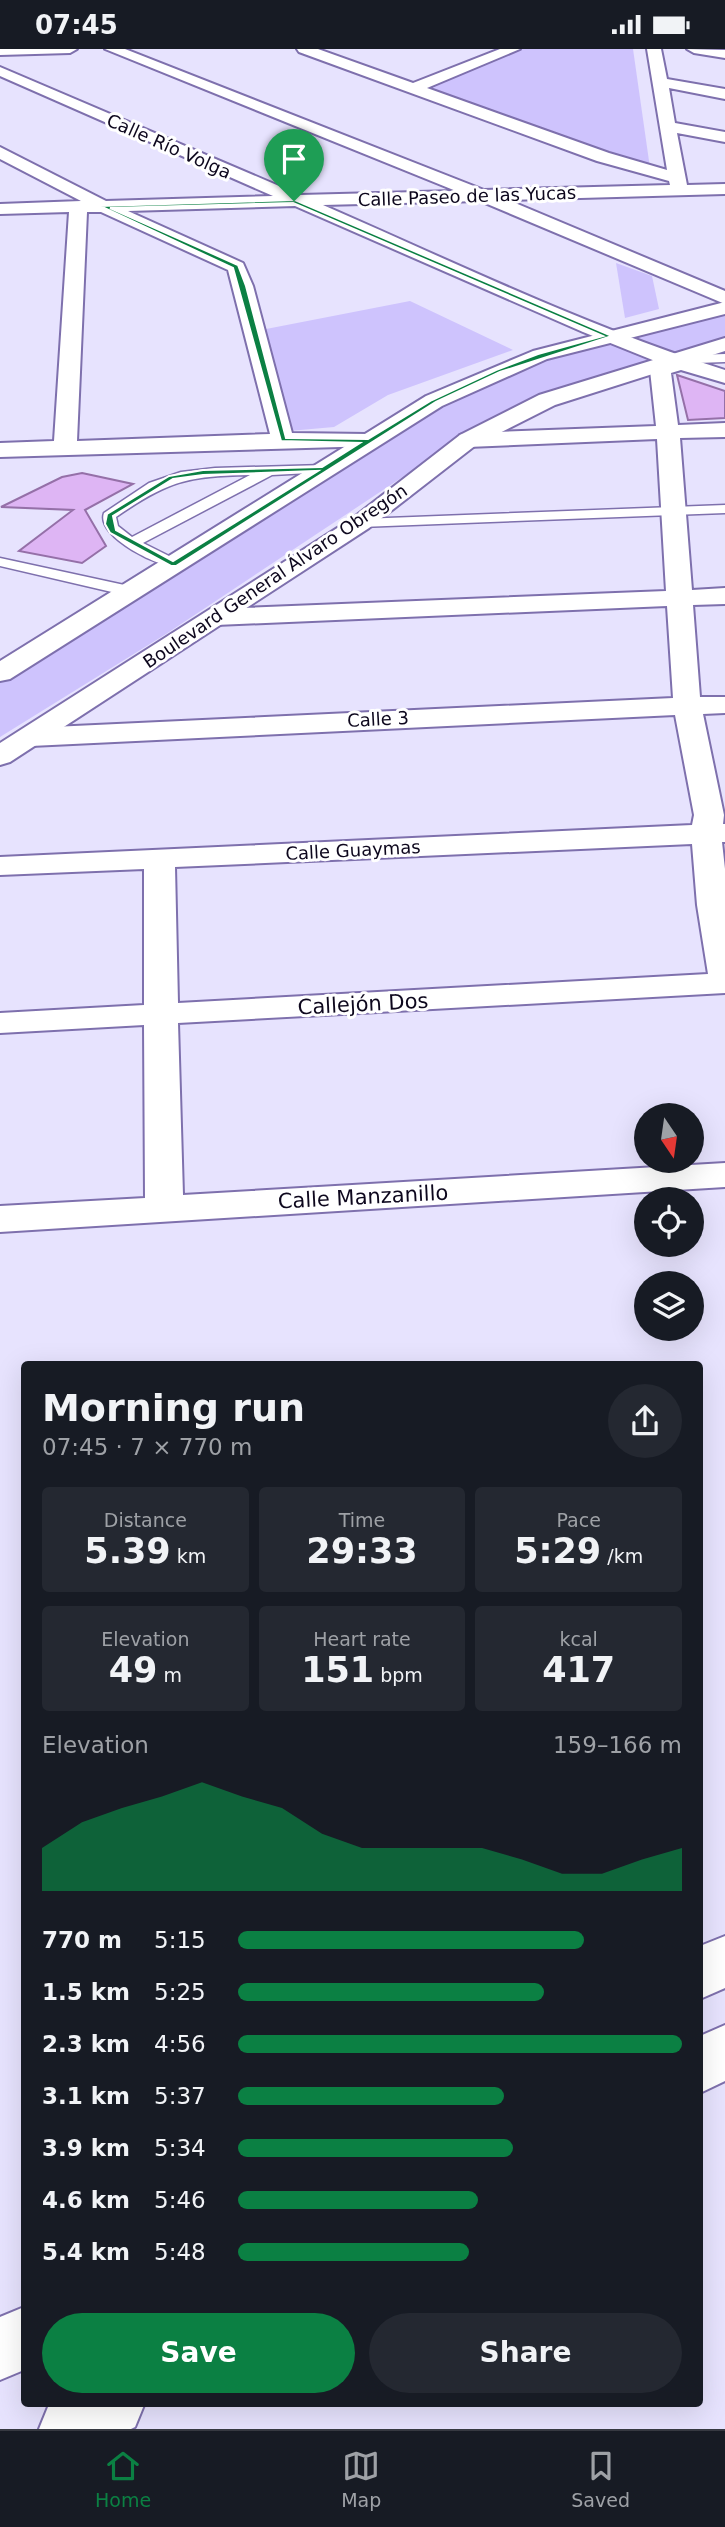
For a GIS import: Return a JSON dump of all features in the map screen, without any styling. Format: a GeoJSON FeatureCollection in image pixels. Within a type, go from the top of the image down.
{"type":"FeatureCollection","features":[{"type":"Feature","properties":{"kind":"street"},"geometry":{"type":"LineString","coordinates":[[0,51],[70,49]]}},
{"type":"Feature","properties":{"kind":"street"},"geometry":{"type":"LineString","coordinates":[[112,49],[483,196],[725,298]]}},
{"type":"Feature","properties":{"kind":"street"},"geometry":{"type":"LineString","coordinates":[[304,49],[678,184]]}},
{"type":"Feature","properties":{"kind":"street"},"geometry":{"type":"LineString","coordinates":[[323,55],[341,49]]}},
{"type":"Feature","properties":{"kind":"street"},"geometry":{"type":"LineString","coordinates":[[414,87],[513,49]]}},
{"type":"Feature","properties":{"kind":"street"},"geometry":{"type":"LineString","coordinates":[[654,49],[678,184]]}},
{"type":"Feature","properties":{"kind":"street"},"geometry":{"type":"LineString","coordinates":[[694,49],[725,54]]}},
{"type":"Feature","properties":{"kind":"street","name":"Calle Río Volga"},"geometry":{"type":"LineString","coordinates":[[0,71],[609,336],[725,377]]}},
{"type":"Feature","properties":{"kind":"street"},"geometry":{"type":"LineString","coordinates":[[659,82],[725,94]]}},
{"type":"Feature","properties":{"kind":"street"},"geometry":{"type":"LineString","coordinates":[[667,126],[725,137]]}},
{"type":"Feature","properties":{"kind":"street"},"geometry":{"type":"LineString","coordinates":[[0,152],[103,206],[236,267],[283,440]]}},
{"type":"Feature","properties":{"kind":"street"},"geometry":{"type":"LineString","coordinates":[[603,157],[607,192]]}},
{"type":"Feature","properties":{"kind":"street","name":"Calle Paseo de las Yucas"},"geometry":{"type":"LineString","coordinates":[[0,209],[607,192],[678,184],[725,189]]}},
{"type":"Feature","properties":{"kind":"street"},"geometry":{"type":"LineString","coordinates":[[65,447],[78,207]]}},
{"type":"Feature","properties":{"kind":"street"},"geometry":{"type":"LineString","coordinates":[[0,673],[434,401],[540,355],[725,308]]}},
{"type":"Feature","properties":{"kind":"street","name":"Boulevard General Álvaro Obregón"},"geometry":{"type":"LineString","coordinates":[[0,756],[361,523],[468,440],[547,400],[725,344]]}},
{"type":"Feature","properties":{"kind":"street"},"geometry":{"type":"LineString","coordinates":[[676,361],[660,370],[668,432],[687,706],[709,815],[716,833],[725,976]]}},
{"type":"Feature","properties":{"kind":"street"},"geometry":{"type":"LineString","coordinates":[[468,440],[725,430]]}},
{"type":"Feature","properties":{"kind":"street"},"geometry":{"type":"LineString","coordinates":[[0,450],[283,440],[367,441]]}},
{"type":"Feature","properties":{"kind":"street"},"geometry":{"type":"LineString","coordinates":[[216,617],[725,596]]}},
{"type":"Feature","properties":{"kind":"street","name":"Calle 3"},"geometry":{"type":"LineString","coordinates":[[31,737],[563,710],[725,705]]}},
{"type":"Feature","properties":{"kind":"street","name":"Calle Guaymas"},"geometry":{"type":"LineString","coordinates":[[0,866],[716,833]]}},
{"type":"Feature","properties":{"kind":"street"},"geometry":{"type":"LineString","coordinates":[[159,859],[164,1209]]}},
{"type":"Feature","properties":{"kind":"street","name":"Callejón Dos"},"geometry":{"type":"LineString","coordinates":[[0,1023],[725,983]]}},
{"type":"Feature","properties":{"kind":"street","name":"Calle Manzanillo"},"geometry":{"type":"LineString","coordinates":[[0,1219],[725,1175]]}},
{"type":"Feature","properties":{"kind":"street"},"geometry":{"type":"LineString","coordinates":[[703,1972],[725,1960]]}},
{"type":"Feature","properties":{"kind":"street"},"geometry":{"type":"LineString","coordinates":[[703,2064],[725,2051]]}},
{"type":"Feature","properties":{"kind":"street"},"geometry":{"type":"LineString","coordinates":[[0,2350],[21,2339]]}},
{"type":"Feature","properties":{"kind":"street"},"geometry":{"type":"LineString","coordinates":[[70,2429],[109,2407]]}},
{"type":"Feature","properties":{"kind":"lane"},"geometry":{"type":"LineString","coordinates":[[676,361],[725,358]]}},
{"type":"Feature","properties":{"kind":"lane"},"geometry":{"type":"LineString","coordinates":[[174,564],[113,531],[109,516],[171,478],[203,473],[324,469]]}},
{"type":"Feature","properties":{"kind":"lane"},"geometry":{"type":"LineString","coordinates":[[132,543],[269,471]]}},
{"type":"Feature","properties":{"kind":"lane"},"geometry":{"type":"LineString","coordinates":[[361,523],[725,509]]}},
{"type":"Feature","properties":{"kind":"lane"},"geometry":{"type":"LineString","coordinates":[[0,562],[129,591]]}},
{"type":"Feature","properties":{"kind":"shaded area"},"geometry":{"type":"Polygon","coordinates":[[[509,49],[633,49],[650,168],[409,87],[509,49]]]}},
{"type":"Feature","properties":{"kind":"shaded area"},"geometry":{"type":"Polygon","coordinates":[[[616,263],[652,276],[659,309],[625,318],[616,263]]]}},
{"type":"Feature","properties":{"kind":"shaded area"},"geometry":{"type":"Polygon","coordinates":[[[410,301],[513,350],[388,395],[334,427],[289,431],[261,330],[410,301]]]}},
{"type":"Feature","properties":{"kind":"shaded area"},"geometry":{"type":"Polygon","coordinates":[[[725,303],[725,340],[484,423],[166,634],[0,737],[0,661],[418,401],[492,367],[571,341],[725,303]]]}},
{"type":"Feature","properties":{"kind":"building"},"geometry":{"type":"Polygon","coordinates":[[[677,375],[725,391],[725,418],[688,420],[677,375]]]}},
{"type":"Feature","properties":{"kind":"building"},"geometry":{"type":"Polygon","coordinates":[[[82,473],[133,484],[85,510],[106,546],[82,563],[19,551],[73,510],[1,507],[62,477],[82,473]]]}},
{"type":"Feature","properties":{"kind":"route"},"geometry":{"type":"LineString","coordinates":[[294,201],[609,336],[540,355],[434,401],[174,564],[113,531],[109,516],[171,478],[203,473],[324,469],[367,441],[283,440],[236,267],[103,206],[294,201]]}}]}
